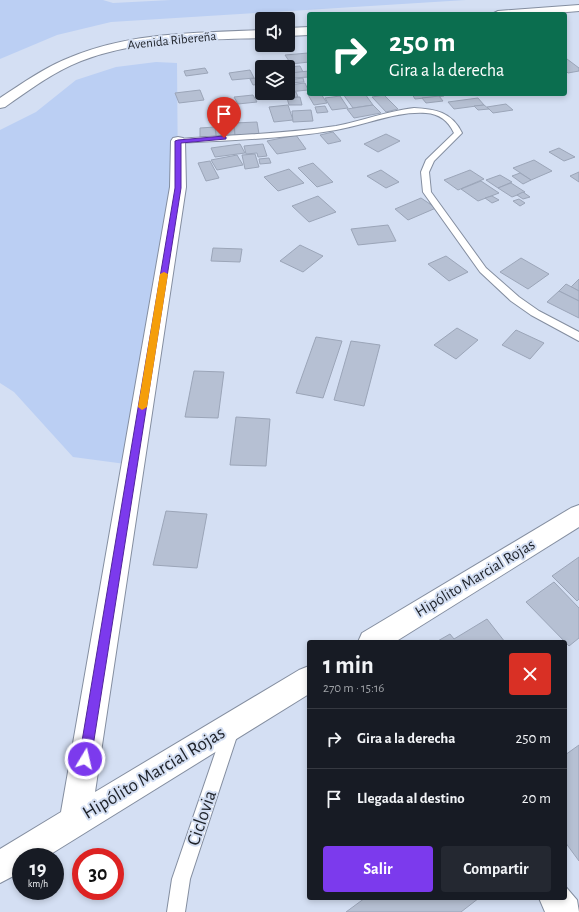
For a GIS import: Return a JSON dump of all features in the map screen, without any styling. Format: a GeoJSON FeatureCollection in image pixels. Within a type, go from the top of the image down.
{"type":"FeatureCollection","features":[{"type":"Feature","properties":{"kind":"street"},"geometry":{"type":"LineString","coordinates":[[525,12],[579,8]]}},
{"type":"Feature","properties":{"kind":"street"},"geometry":{"type":"LineString","coordinates":[[567,17],[579,16]]}},
{"type":"Feature","properties":{"kind":"street"},"geometry":{"type":"LineString","coordinates":[[295,24],[307,23]]}},
{"type":"Feature","properties":{"kind":"street","name":"Avenida Ribereña"},"geometry":{"type":"LineString","coordinates":[[0,90],[53,58],[85,46],[109,40],[162,31],[255,26]]}},
{"type":"Feature","properties":{"kind":"street"},"geometry":{"type":"LineString","coordinates":[[295,32],[307,31]]}},
{"type":"Feature","properties":{"kind":"street","name":"Avenida Ribereña"},"geometry":{"type":"LineString","coordinates":[[0,104],[52,70],[75,59],[105,49],[139,42],[170,38],[255,34]]}},
{"type":"Feature","properties":{"kind":"street"},"geometry":{"type":"LineString","coordinates":[[75,821],[178,188],[178,141]]}},
{"type":"Feature","properties":{"kind":"street","name":"Hipólito Marcial Rojas"},"geometry":{"type":"LineString","coordinates":[[376,640],[579,515]]}},
{"type":"Feature","properties":{"kind":"street","name":"Hipólito Marcial Rojas"},"geometry":{"type":"LineString","coordinates":[[0,867],[307,680]]}},
{"type":"Feature","properties":{"kind":"street"},"geometry":{"type":"LineString","coordinates":[[556,900],[565,912]]}},
{"type":"Feature","properties":{"kind":"lane"},"geometry":{"type":"LineString","coordinates":[[178,141],[338,128],[387,114],[410,110],[426,111],[446,116],[454,123],[458,133],[430,160],[425,172],[427,192],[483,270],[515,299],[530,310],[579,337]]}},
{"type":"Feature","properties":{"kind":"lane","name":"Ciclovia"},"geometry":{"type":"LineString","coordinates":[[176,912],[181,879],[233,726]]}},
{"type":"Feature","properties":{"kind":"shaded area"},"geometry":{"type":"Polygon","coordinates":[[[0,0],[103,0],[113,3],[171,0],[466,0],[111,22],[57,35],[0,59],[0,0]]]}},
{"type":"Feature","properties":{"kind":"shaded area"},"geometry":{"type":"Polygon","coordinates":[[[156,62],[177,63],[178,187],[133,465],[73,457],[14,392],[0,383],[0,130],[36,112],[76,80],[116,67],[156,62]]]}},
{"type":"Feature","properties":{"kind":"building"},"geometry":{"type":"Polygon","coordinates":[[[307,53],[307,62],[295,64],[295,60],[288,60],[285,55],[307,53]]]}},
{"type":"Feature","properties":{"kind":"building"},"geometry":{"type":"Polygon","coordinates":[[[567,59],[579,68],[579,71],[568,73],[567,59]]]}},
{"type":"Feature","properties":{"kind":"building"},"geometry":{"type":"Polygon","coordinates":[[[295,66],[300,66],[303,72],[295,73],[295,66]]]}},
{"type":"Feature","properties":{"kind":"building"},"geometry":{"type":"Polygon","coordinates":[[[205,68],[208,73],[186,76],[184,71],[205,68]]]}},
{"type":"Feature","properties":{"kind":"building"},"geometry":{"type":"Polygon","coordinates":[[[250,70],[254,78],[232,80],[229,73],[250,70]]]}},
{"type":"Feature","properties":{"kind":"building"},"geometry":{"type":"Polygon","coordinates":[[[307,71],[307,77],[295,78],[295,72],[307,71]]]}},
{"type":"Feature","properties":{"kind":"building"},"geometry":{"type":"Polygon","coordinates":[[[255,78],[255,85],[253,85],[250,79],[255,78]]]}},
{"type":"Feature","properties":{"kind":"building"},"geometry":{"type":"Polygon","coordinates":[[[303,78],[304,82],[295,83],[295,79],[303,78]]]}},
{"type":"Feature","properties":{"kind":"building"},"geometry":{"type":"Polygon","coordinates":[[[305,83],[307,90],[295,91],[295,84],[305,83]]]}},
{"type":"Feature","properties":{"kind":"building"},"geometry":{"type":"Polygon","coordinates":[[[200,90],[204,100],[179,103],[175,93],[200,90]]]}},
{"type":"Feature","properties":{"kind":"building"},"geometry":{"type":"Polygon","coordinates":[[[296,92],[298,97],[295,97],[296,92]]]}},
{"type":"Feature","properties":{"kind":"building"},"geometry":{"type":"Polygon","coordinates":[[[253,95],[257,102],[238,104],[234,97],[253,95]]]}},
{"type":"Feature","properties":{"kind":"building"},"geometry":{"type":"Polygon","coordinates":[[[309,96],[322,96],[327,103],[314,105],[309,96]]]}},
{"type":"Feature","properties":{"kind":"building"},"geometry":{"type":"Polygon","coordinates":[[[340,96],[348,108],[332,110],[325,98],[340,96]]]}},
{"type":"Feature","properties":{"kind":"building"},"geometry":{"type":"Polygon","coordinates":[[[344,96],[366,96],[373,105],[353,108],[344,96]]]}},
{"type":"Feature","properties":{"kind":"building"},"geometry":{"type":"Polygon","coordinates":[[[385,96],[398,109],[386,112],[372,97],[385,96]]]}},
{"type":"Feature","properties":{"kind":"building"},"geometry":{"type":"Polygon","coordinates":[[[413,96],[444,96],[415,99],[413,96]]]}},
{"type":"Feature","properties":{"kind":"building"},"geometry":{"type":"Polygon","coordinates":[[[439,96],[443,101],[426,103],[422,98],[439,96]]]}},
{"type":"Feature","properties":{"kind":"building"},"geometry":{"type":"Polygon","coordinates":[[[295,97],[300,97],[302,105],[289,105],[288,100],[295,100],[295,97]]]}},
{"type":"Feature","properties":{"kind":"building"},"geometry":{"type":"Polygon","coordinates":[[[478,98],[484,105],[454,109],[448,102],[478,98]]]}},
{"type":"Feature","properties":{"kind":"building"},"geometry":{"type":"Polygon","coordinates":[[[506,104],[513,110],[493,113],[487,107],[506,104]]]}},
{"type":"Feature","properties":{"kind":"building"},"geometry":{"type":"Polygon","coordinates":[[[288,105],[293,120],[274,122],[269,107],[288,105]]]}},
{"type":"Feature","properties":{"kind":"building"},"geometry":{"type":"Polygon","coordinates":[[[373,105],[381,113],[354,118],[347,109],[373,105]]]}},
{"type":"Feature","properties":{"kind":"building"},"geometry":{"type":"Polygon","coordinates":[[[484,105],[489,109],[478,110],[474,106],[484,105]]]}},
{"type":"Feature","properties":{"kind":"building"},"geometry":{"type":"Polygon","coordinates":[[[325,106],[328,112],[317,113],[315,107],[325,106]]]}},
{"type":"Feature","properties":{"kind":"building"},"geometry":{"type":"Polygon","coordinates":[[[311,110],[313,121],[293,122],[292,111],[311,110]]]}},
{"type":"Feature","properties":{"kind":"building"},"geometry":{"type":"Polygon","coordinates":[[[233,122],[235,135],[216,136],[215,123],[233,122]]]}},
{"type":"Feature","properties":{"kind":"building"},"geometry":{"type":"Polygon","coordinates":[[[257,122],[259,134],[235,135],[234,123],[257,122]]]}},
{"type":"Feature","properties":{"kind":"building"},"geometry":{"type":"Polygon","coordinates":[[[215,127],[216,136],[200,137],[200,128],[215,127]]]}},
{"type":"Feature","properties":{"kind":"building"},"geometry":{"type":"Polygon","coordinates":[[[333,132],[341,141],[328,144],[320,135],[333,132]]]}},
{"type":"Feature","properties":{"kind":"building"},"geometry":{"type":"Polygon","coordinates":[[[386,134],[400,141],[378,152],[364,144],[386,134]]]}},
{"type":"Feature","properties":{"kind":"building"},"geometry":{"type":"Polygon","coordinates":[[[296,135],[306,149],[277,154],[267,141],[296,135]]]}},
{"type":"Feature","properties":{"kind":"building"},"geometry":{"type":"Polygon","coordinates":[[[240,144],[245,153],[215,157],[211,148],[240,144]]]}},
{"type":"Feature","properties":{"kind":"building"},"geometry":{"type":"Polygon","coordinates":[[[263,144],[267,156],[258,157],[257,153],[246,154],[244,146],[263,144]]]}},
{"type":"Feature","properties":{"kind":"building"},"geometry":{"type":"Polygon","coordinates":[[[559,148],[575,157],[564,161],[549,152],[559,148]]]}},
{"type":"Feature","properties":{"kind":"building"},"geometry":{"type":"Polygon","coordinates":[[[255,154],[259,167],[245,169],[242,155],[255,154]]]}},
{"type":"Feature","properties":{"kind":"building"},"geometry":{"type":"Polygon","coordinates":[[[237,155],[243,165],[217,170],[211,160],[237,155]]]}},
{"type":"Feature","properties":{"kind":"building"},"geometry":{"type":"Polygon","coordinates":[[[269,158],[271,163],[260,164],[259,159],[269,158]]]}},
{"type":"Feature","properties":{"kind":"building"},"geometry":{"type":"Polygon","coordinates":[[[534,160],[552,171],[531,180],[513,168],[534,160]]]}},
{"type":"Feature","properties":{"kind":"building"},"geometry":{"type":"Polygon","coordinates":[[[210,161],[219,178],[206,181],[198,163],[210,161]]]}},
{"type":"Feature","properties":{"kind":"building"},"geometry":{"type":"Polygon","coordinates":[[[313,163],[333,182],[317,187],[298,168],[313,163]]]}},
{"type":"Feature","properties":{"kind":"building"},"geometry":{"type":"Polygon","coordinates":[[[289,169],[304,183],[278,191],[264,177],[289,169]]]}},
{"type":"Feature","properties":{"kind":"building"},"geometry":{"type":"Polygon","coordinates":[[[381,170],[399,182],[386,188],[367,176],[381,170]]]}},
{"type":"Feature","properties":{"kind":"building"},"geometry":{"type":"Polygon","coordinates":[[[470,170],[484,179],[458,190],[444,180],[470,170]]]}},
{"type":"Feature","properties":{"kind":"building"},"geometry":{"type":"Polygon","coordinates":[[[579,172],[579,182],[570,176],[579,172]]]}},
{"type":"Feature","properties":{"kind":"building"},"geometry":{"type":"Polygon","coordinates":[[[520,173],[531,180],[523,184],[512,176],[520,173]]]}},
{"type":"Feature","properties":{"kind":"building"},"geometry":{"type":"Polygon","coordinates":[[[500,175],[512,182],[498,188],[486,180],[500,175]]]}},
{"type":"Feature","properties":{"kind":"building"},"geometry":{"type":"Polygon","coordinates":[[[481,181],[499,193],[478,201],[461,189],[481,181]]]}},
{"type":"Feature","properties":{"kind":"building"},"geometry":{"type":"Polygon","coordinates":[[[511,183],[525,192],[512,197],[498,188],[511,183]]]}},
{"type":"Feature","properties":{"kind":"building"},"geometry":{"type":"Polygon","coordinates":[[[523,192],[530,197],[523,199],[517,195],[523,192]]]}},
{"type":"Feature","properties":{"kind":"building"},"geometry":{"type":"Polygon","coordinates":[[[318,196],[336,212],[309,222],[292,206],[318,196]]]}},
{"type":"Feature","properties":{"kind":"building"},"geometry":{"type":"Polygon","coordinates":[[[492,196],[499,200],[492,203],[485,198],[492,196]]]}},
{"type":"Feature","properties":{"kind":"building"},"geometry":{"type":"Polygon","coordinates":[[[421,198],[436,208],[408,220],[395,209],[421,198]]]}},
{"type":"Feature","properties":{"kind":"building"},"geometry":{"type":"Polygon","coordinates":[[[519,199],[525,203],[520,206],[513,201],[519,199]]]}},
{"type":"Feature","properties":{"kind":"building"},"geometry":{"type":"Polygon","coordinates":[[[388,225],[396,241],[358,245],[351,229],[388,225]]]}},
{"type":"Feature","properties":{"kind":"building"},"geometry":{"type":"Polygon","coordinates":[[[300,245],[323,256],[303,272],[280,261],[300,245]]]}},
{"type":"Feature","properties":{"kind":"building"},"geometry":{"type":"Polygon","coordinates":[[[213,248],[242,249],[240,262],[211,261],[213,248]]]}},
{"type":"Feature","properties":{"kind":"building"},"geometry":{"type":"Polygon","coordinates":[[[446,256],[468,272],[449,281],[428,264],[446,256]]]}},
{"type":"Feature","properties":{"kind":"building"},"geometry":{"type":"Polygon","coordinates":[[[521,258],[549,274],[528,289],[500,272],[521,258]]]}},
{"type":"Feature","properties":{"kind":"building"},"geometry":{"type":"Polygon","coordinates":[[[579,279],[579,291],[571,287],[579,279]]]}},
{"type":"Feature","properties":{"kind":"building"},"geometry":{"type":"Polygon","coordinates":[[[566,284],[579,291],[579,301],[559,291],[566,284]]]}},
{"type":"Feature","properties":{"kind":"building"},"geometry":{"type":"Polygon","coordinates":[[[559,291],[579,301],[579,318],[547,302],[559,291]]]}},
{"type":"Feature","properties":{"kind":"building"},"geometry":{"type":"Polygon","coordinates":[[[457,328],[478,340],[456,359],[434,345],[457,328]]]}},
{"type":"Feature","properties":{"kind":"building"},"geometry":{"type":"Polygon","coordinates":[[[516,330],[544,343],[530,359],[502,345],[516,330]]]}},
{"type":"Feature","properties":{"kind":"building"},"geometry":{"type":"Polygon","coordinates":[[[316,337],[342,341],[323,398],[296,393],[316,337]]]}},
{"type":"Feature","properties":{"kind":"building"},"geometry":{"type":"Polygon","coordinates":[[[351,341],[380,345],[364,406],[334,400],[351,341]]]}},
{"type":"Feature","properties":{"kind":"building"},"geometry":{"type":"Polygon","coordinates":[[[194,371],[224,372],[218,418],[185,417],[194,371]]]}},
{"type":"Feature","properties":{"kind":"building"},"geometry":{"type":"Polygon","coordinates":[[[236,417],[270,419],[266,466],[230,465],[236,417]]]}},
{"type":"Feature","properties":{"kind":"building"},"geometry":{"type":"Polygon","coordinates":[[[166,511],[207,514],[197,568],[153,565],[166,511]]]}},
{"type":"Feature","properties":{"kind":"building"},"geometry":{"type":"Polygon","coordinates":[[[579,557],[579,599],[577,601],[552,576],[579,557]]]}},
{"type":"Feature","properties":{"kind":"building"},"geometry":{"type":"Polygon","coordinates":[[[554,582],[579,608],[579,638],[569,646],[567,644],[567,640],[563,640],[526,602],[554,582]]]}},
{"type":"Feature","properties":{"kind":"building"},"geometry":{"type":"Polygon","coordinates":[[[487,619],[503,640],[440,640],[450,634],[454,639],[487,619]]]}},
{"type":"Feature","properties":{"kind":"building"},"geometry":{"type":"Polygon","coordinates":[[[579,745],[579,861],[567,845],[567,754],[579,745]]]}},
{"type":"Feature","properties":{"kind":"building"},"geometry":{"type":"Polygon","coordinates":[[[362,900],[476,900],[461,912],[346,912],[362,900]]]}},
{"type":"Feature","properties":{"kind":"slow traffic"},"geometry":{"type":"LineString","coordinates":[[142,407],[164,274]]}},
{"type":"Feature","properties":{"kind":"route"},"geometry":{"type":"LineString","coordinates":[[85,759],[178,188],[178,141],[224,138]]}}]}
